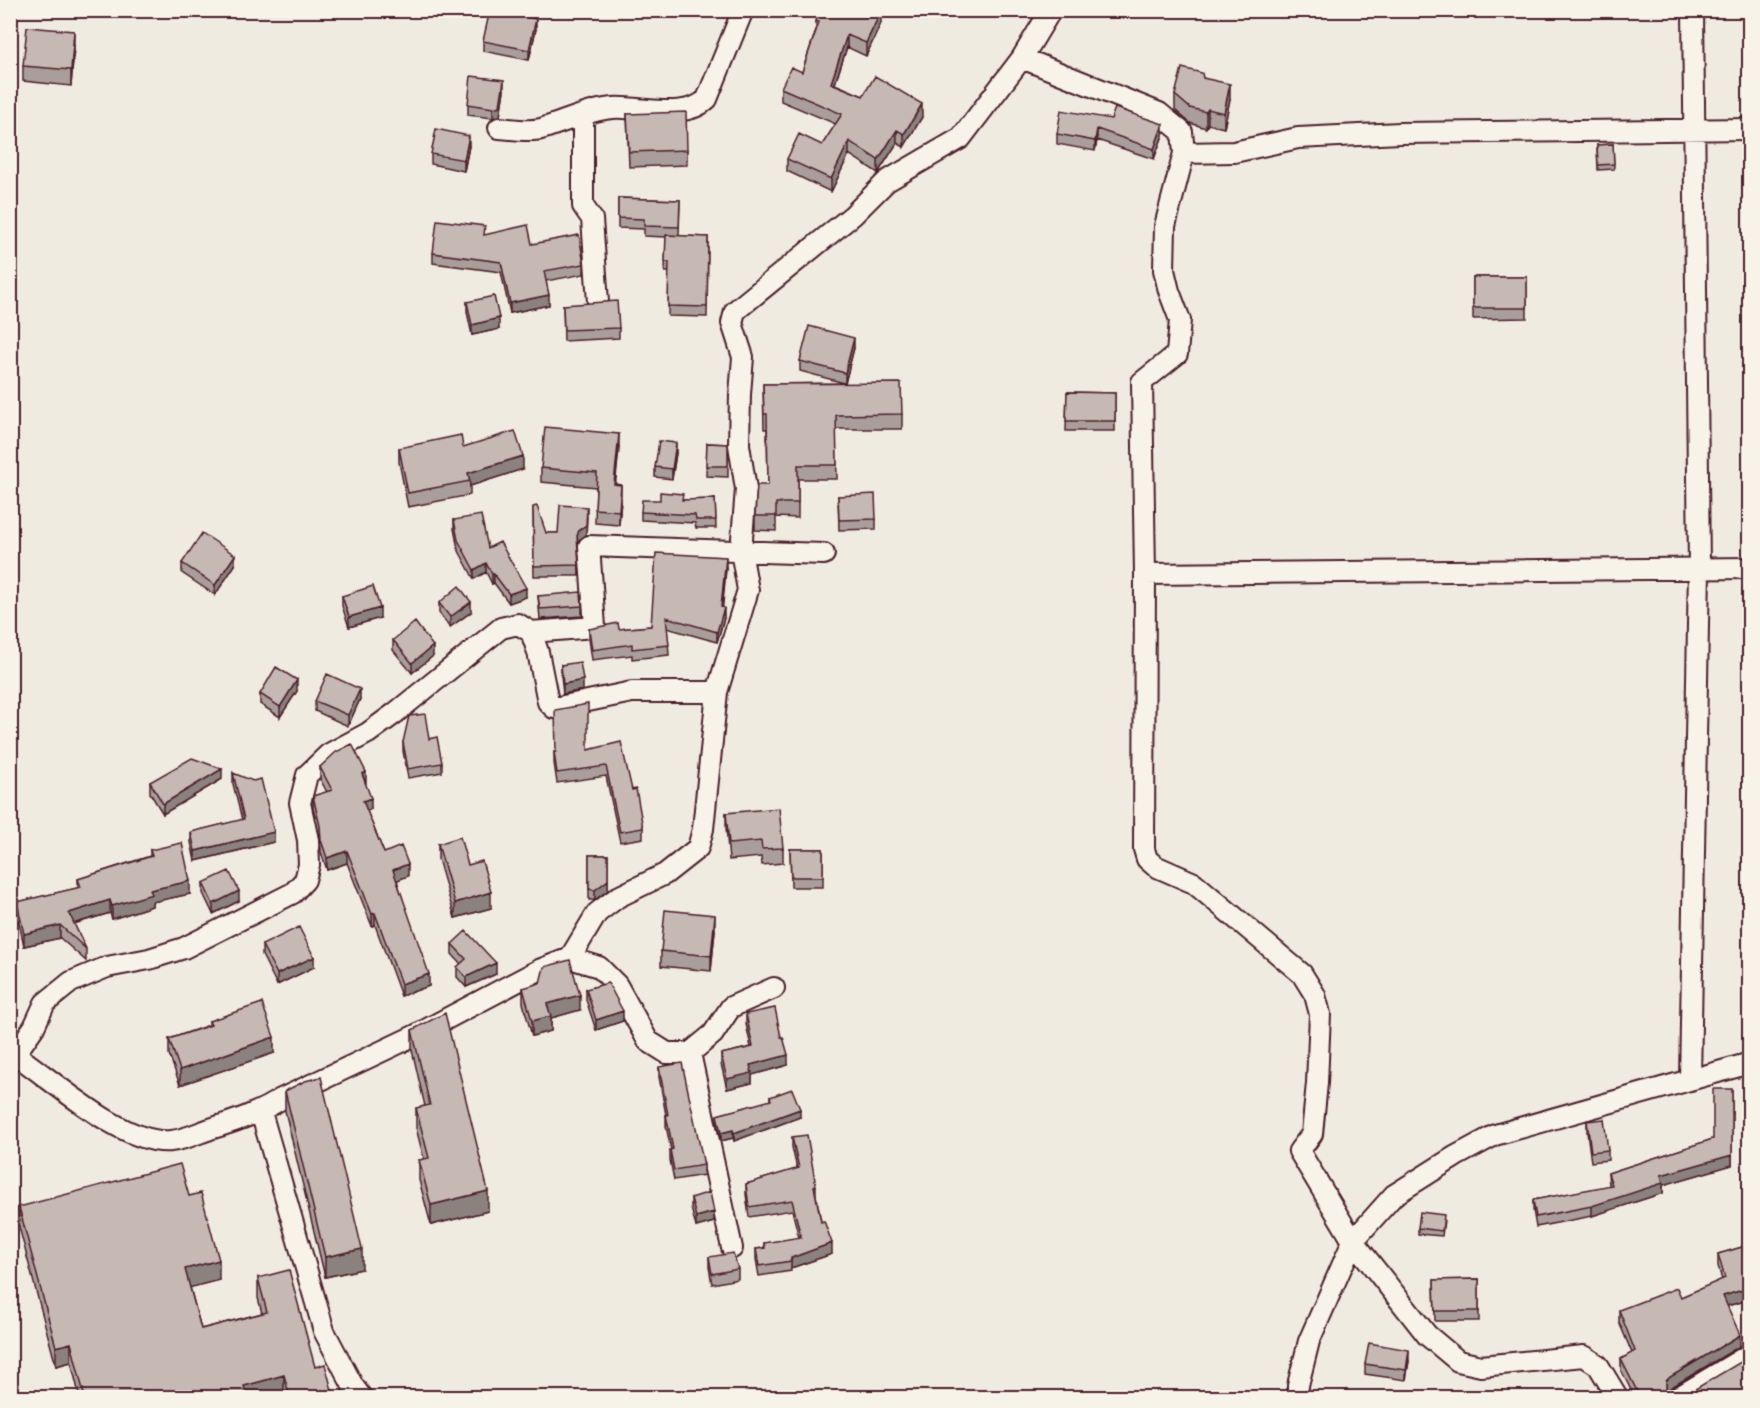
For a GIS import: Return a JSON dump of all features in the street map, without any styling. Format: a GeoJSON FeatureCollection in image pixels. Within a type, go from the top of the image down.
{"type":"FeatureCollection","features":[{"type":"Feature","properties":{"kind":"street"},"geometry":{"type":"LineString","coordinates":[[500,128],[539,129],[613,108],[691,110],[700,106],[707,99],[743,10]]}},
{"type":"Feature","properties":{"kind":"street"},"geometry":{"type":"LineString","coordinates":[[824,554],[741,551],[589,546],[595,627],[531,632],[518,624],[501,628],[394,714],[368,733],[329,754],[307,775],[300,804],[308,840],[309,866],[305,880],[293,892],[184,948],[149,959],[107,967],[70,982],[45,1002],[34,1027],[13,1052],[109,1122],[129,1133],[149,1140],[172,1141],[261,1112],[281,1099],[414,1036],[540,970],[570,958],[597,913],[618,897],[665,874],[698,848],[703,829],[717,692],[748,590],[741,551],[746,489],[739,445],[743,357],[732,323],[735,311],[853,215],[886,181],[961,138],[1022,58],[1051,10]]}},
{"type":"Feature","properties":{"kind":"street"},"geometry":{"type":"LineString","coordinates":[[1690,1080],[1699,568],[1694,10]]}},
{"type":"Feature","properties":{"kind":"street"},"geometry":{"type":"LineString","coordinates":[[1022,58],[1159,113],[1182,132],[1184,153],[1165,226],[1164,270],[1180,320],[1177,354],[1142,382],[1145,574],[1144,849],[1147,859],[1155,866],[1194,883],[1302,974],[1315,995],[1320,1014],[1312,1134],[1299,1152],[1353,1241],[1427,1335],[1458,1361],[1481,1366],[1584,1356],[1598,1365],[1618,1398]]}},
{"type":"Feature","properties":{"kind":"street"},"geometry":{"type":"LineString","coordinates":[[583,115],[583,207],[592,219],[598,302]]}},
{"type":"Feature","properties":{"kind":"street"},"geometry":{"type":"LineString","coordinates":[[1184,153],[1234,152],[1298,138],[1400,133],[1749,129]]}},
{"type":"Feature","properties":{"kind":"street"},"geometry":{"type":"LineString","coordinates":[[1145,574],[1749,568]]}},
{"type":"Feature","properties":{"kind":"street"},"geometry":{"type":"LineString","coordinates":[[531,632],[538,652],[548,702],[554,708],[632,692],[717,692]]}},
{"type":"Feature","properties":{"kind":"street"},"geometry":{"type":"LineString","coordinates":[[570,958],[599,967],[617,985],[648,1041],[667,1053],[690,1053],[713,1034],[731,1007],[774,988]]}},
{"type":"Feature","properties":{"kind":"street"},"geometry":{"type":"LineString","coordinates":[[690,1053],[732,1248]]}},
{"type":"Feature","properties":{"kind":"street"},"geometry":{"type":"LineString","coordinates":[[1298,1398],[1298,1385],[1309,1341],[1353,1241],[1394,1195],[1456,1156],[1495,1135],[1749,1063]]}},
{"type":"Feature","properties":{"kind":"street"},"geometry":{"type":"LineString","coordinates":[[261,1112],[324,1331],[353,1386],[362,1398]]}},
{"type":"Feature","properties":{"kind":"street"},"geometry":{"type":"LineString","coordinates":[[1677,1398],[1749,1354]]}},
{"type":"Feature","properties":{"kind":"building"},"geometry":{"type":"Polygon","coordinates":[[[490,10],[536,19],[529,50],[483,41],[490,10]]]}},
{"type":"Feature","properties":{"kind":"building"},"geometry":{"type":"Polygon","coordinates":[[[821,10],[881,11],[866,43],[847,35],[831,83],[863,96],[875,76],[922,104],[904,134],[897,130],[878,160],[849,141],[831,179],[787,159],[799,134],[822,145],[842,114],[781,88],[791,67],[802,72],[821,10]]]}},
{"type":"Feature","properties":{"kind":"building"},"geometry":{"type":"Polygon","coordinates":[[[27,27],[74,31],[71,70],[23,66],[27,27]]]}},
{"type":"Feature","properties":{"kind":"building"},"geometry":{"type":"Polygon","coordinates":[[[1182,68],[1202,73],[1203,78],[1230,84],[1224,113],[1190,108],[1175,95],[1182,68]]]}},
{"type":"Feature","properties":{"kind":"building"},"geometry":{"type":"Polygon","coordinates":[[[471,76],[504,80],[500,106],[493,108],[468,104],[471,76]]]}},
{"type":"Feature","properties":{"kind":"building"},"geometry":{"type":"Polygon","coordinates":[[[1115,108],[1163,124],[1154,149],[1097,129],[1095,141],[1057,134],[1061,110],[1111,119],[1115,108]]]}},
{"type":"Feature","properties":{"kind":"building"},"geometry":{"type":"Polygon","coordinates":[[[686,112],[687,150],[629,152],[627,114],[686,112]]]}},
{"type":"Feature","properties":{"kind":"building"},"geometry":{"type":"Polygon","coordinates":[[[436,129],[469,136],[464,160],[431,154],[436,129]]]}},
{"type":"Feature","properties":{"kind":"building"},"geometry":{"type":"Polygon","coordinates":[[[1613,144],[1614,164],[1598,165],[1597,145],[1613,144]]]}},
{"type":"Feature","properties":{"kind":"building"},"geometry":{"type":"Polygon","coordinates":[[[618,198],[680,200],[679,227],[644,226],[644,219],[618,218],[618,198]]]}},
{"type":"Feature","properties":{"kind":"building"},"geometry":{"type":"Polygon","coordinates":[[[437,220],[485,226],[484,235],[528,225],[532,244],[579,235],[584,264],[544,271],[549,295],[510,303],[501,262],[433,253],[437,220]]]}},
{"type":"Feature","properties":{"kind":"building"},"geometry":{"type":"Polygon","coordinates":[[[666,235],[708,237],[707,307],[668,306],[669,262],[665,262],[666,235]]]}},
{"type":"Feature","properties":{"kind":"building"},"geometry":{"type":"Polygon","coordinates":[[[1473,277],[1527,277],[1527,308],[1473,308],[1473,277]]]}},
{"type":"Feature","properties":{"kind":"building"},"geometry":{"type":"Polygon","coordinates":[[[494,296],[499,318],[472,325],[467,302],[494,296]]]}},
{"type":"Feature","properties":{"kind":"building"},"geometry":{"type":"Polygon","coordinates":[[[617,301],[619,328],[564,330],[563,305],[617,301]]]}},
{"type":"Feature","properties":{"kind":"building"},"geometry":{"type":"Polygon","coordinates":[[[809,326],[854,338],[845,373],[800,361],[809,326]]]}},
{"type":"Feature","properties":{"kind":"building"},"geometry":{"type":"Polygon","coordinates":[[[901,383],[902,414],[836,415],[837,465],[798,465],[798,503],[776,503],[776,516],[755,516],[757,485],[768,485],[767,414],[764,414],[763,384],[901,383]]]}},
{"type":"Feature","properties":{"kind":"building"},"geometry":{"type":"Polygon","coordinates":[[[1067,392],[1115,393],[1115,421],[1066,421],[1067,392]]]}},
{"type":"Feature","properties":{"kind":"building"},"geometry":{"type":"Polygon","coordinates":[[[545,427],[619,434],[614,484],[621,485],[619,511],[595,509],[597,473],[541,468],[545,427]]]}},
{"type":"Feature","properties":{"kind":"building"},"geometry":{"type":"Polygon","coordinates":[[[515,431],[523,456],[468,473],[470,481],[408,493],[399,448],[461,435],[463,447],[515,431]]]}},
{"type":"Feature","properties":{"kind":"building"},"geometry":{"type":"Polygon","coordinates":[[[659,441],[676,443],[672,469],[655,467],[659,441]]]}},
{"type":"Feature","properties":{"kind":"building"},"geometry":{"type":"Polygon","coordinates":[[[707,443],[728,444],[728,466],[706,466],[707,443]]]}},
{"type":"Feature","properties":{"kind":"building"},"geometry":{"type":"Polygon","coordinates":[[[660,492],[683,494],[682,500],[715,499],[716,520],[696,520],[695,515],[641,512],[642,500],[660,500],[660,492]]]}},
{"type":"Feature","properties":{"kind":"building"},"geometry":{"type":"Polygon","coordinates":[[[875,494],[876,519],[839,520],[838,496],[875,494]]]}},
{"type":"Feature","properties":{"kind":"building"},"geometry":{"type":"Polygon","coordinates":[[[560,505],[587,507],[586,525],[579,530],[577,536],[579,565],[534,566],[533,507],[537,506],[546,533],[558,533],[560,505]]]}},
{"type":"Feature","properties":{"kind":"building"},"geometry":{"type":"Polygon","coordinates":[[[481,515],[488,548],[500,542],[526,588],[509,594],[486,563],[474,570],[458,540],[454,520],[481,515]]]}},
{"type":"Feature","properties":{"kind":"building"},"geometry":{"type":"Polygon","coordinates":[[[202,533],[235,555],[215,585],[182,563],[202,533]]]}},
{"type":"Feature","properties":{"kind":"building"},"geometry":{"type":"Polygon","coordinates":[[[656,553],[726,557],[721,607],[724,608],[717,632],[666,617],[669,645],[632,649],[632,644],[592,650],[589,629],[618,623],[619,629],[651,626],[656,553]]]}},
{"type":"Feature","properties":{"kind":"building"},"geometry":{"type":"Polygon","coordinates":[[[373,586],[380,608],[349,617],[342,596],[373,586]]]}},
{"type":"Feature","properties":{"kind":"building"},"geometry":{"type":"Polygon","coordinates":[[[459,586],[471,602],[450,617],[439,603],[459,586]]]}},
{"type":"Feature","properties":{"kind":"building"},"geometry":{"type":"Polygon","coordinates":[[[581,592],[582,606],[540,609],[538,596],[581,592]]]}},
{"type":"Feature","properties":{"kind":"building"},"geometry":{"type":"Polygon","coordinates":[[[415,622],[433,646],[412,663],[393,640],[415,622]]]}},
{"type":"Feature","properties":{"kind":"building"},"geometry":{"type":"Polygon","coordinates":[[[580,662],[583,680],[563,684],[561,665],[580,662]]]}},
{"type":"Feature","properties":{"kind":"building"},"geometry":{"type":"Polygon","coordinates":[[[276,667],[297,680],[280,707],[260,694],[276,667]]]}},
{"type":"Feature","properties":{"kind":"building"},"geometry":{"type":"Polygon","coordinates":[[[327,674],[360,689],[348,715],[315,701],[327,674]]]}},
{"type":"Feature","properties":{"kind":"building"},"geometry":{"type":"Polygon","coordinates":[[[588,704],[588,750],[621,742],[632,790],[636,789],[643,828],[620,832],[606,766],[557,773],[554,752],[556,752],[555,710],[588,704]]]}},
{"type":"Feature","properties":{"kind":"building"},"geometry":{"type":"Polygon","coordinates":[[[425,714],[429,739],[437,737],[442,763],[408,769],[403,742],[409,716],[425,714]]]}},
{"type":"Feature","properties":{"kind":"building"},"geometry":{"type":"Polygon","coordinates":[[[352,744],[366,772],[362,774],[371,798],[363,801],[384,853],[401,846],[408,864],[393,870],[429,974],[401,984],[375,913],[372,914],[347,851],[327,858],[321,840],[313,796],[332,790],[320,767],[336,752],[352,744]]]}},
{"type":"Feature","properties":{"kind":"building"},"geometry":{"type":"Polygon","coordinates":[[[192,758],[222,769],[163,804],[150,782],[192,758]]]}},
{"type":"Feature","properties":{"kind":"building"},"geometry":{"type":"Polygon","coordinates":[[[233,773],[253,781],[261,779],[274,832],[195,851],[191,832],[244,819],[233,773]]]}},
{"type":"Feature","properties":{"kind":"building"},"geometry":{"type":"Polygon","coordinates":[[[779,808],[783,848],[762,849],[761,841],[729,844],[726,813],[779,808]]]}},
{"type":"Feature","properties":{"kind":"building"},"geometry":{"type":"Polygon","coordinates":[[[460,837],[468,865],[482,861],[491,892],[455,903],[438,844],[460,837]]]}},
{"type":"Feature","properties":{"kind":"building"},"geometry":{"type":"Polygon","coordinates":[[[182,843],[190,881],[150,890],[152,894],[112,906],[110,900],[69,913],[86,949],[60,925],[24,934],[17,902],[81,887],[78,879],[152,856],[150,850],[182,843]]]}},
{"type":"Feature","properties":{"kind":"building"},"geometry":{"type":"Polygon","coordinates":[[[790,849],[823,849],[823,877],[791,877],[790,849]]]}},
{"type":"Feature","properties":{"kind":"building"},"geometry":{"type":"Polygon","coordinates":[[[589,855],[608,855],[608,880],[595,890],[589,889],[589,855]]]}},
{"type":"Feature","properties":{"kind":"building"},"geometry":{"type":"Polygon","coordinates":[[[229,871],[239,891],[213,904],[203,883],[229,871]]]}},
{"type":"Feature","properties":{"kind":"building"},"geometry":{"type":"Polygon","coordinates":[[[665,910],[715,915],[711,956],[661,951],[665,910]]]}},
{"type":"Feature","properties":{"kind":"building"},"geometry":{"type":"Polygon","coordinates":[[[299,927],[314,957],[277,974],[262,945],[299,927]]]}},
{"type":"Feature","properties":{"kind":"building"},"geometry":{"type":"Polygon","coordinates":[[[466,931],[496,963],[466,977],[457,967],[466,959],[452,944],[466,931]]]}},
{"type":"Feature","properties":{"kind":"building"},"geometry":{"type":"Polygon","coordinates":[[[570,960],[580,995],[547,1004],[551,1016],[532,1021],[523,988],[540,983],[544,967],[570,960]]]}},
{"type":"Feature","properties":{"kind":"building"},"geometry":{"type":"Polygon","coordinates":[[[608,983],[623,1011],[596,1020],[586,989],[608,983]]]}},
{"type":"Feature","properties":{"kind":"building"},"geometry":{"type":"Polygon","coordinates":[[[262,1003],[274,1037],[180,1070],[169,1039],[211,1025],[209,1021],[262,1003]]]}},
{"type":"Feature","properties":{"kind":"building"},"geometry":{"type":"Polygon","coordinates":[[[775,1008],[781,1037],[783,1037],[788,1055],[750,1065],[752,1073],[727,1079],[721,1054],[753,1047],[746,1014],[775,1008]]]}},
{"type":"Feature","properties":{"kind":"building"},"geometry":{"type":"Polygon","coordinates":[[[445,1013],[488,1191],[431,1205],[419,1160],[429,1158],[416,1108],[430,1105],[412,1030],[445,1013]]]}},
{"type":"Feature","properties":{"kind":"building"},"geometry":{"type":"Polygon","coordinates":[[[682,1063],[704,1165],[674,1170],[670,1150],[673,1149],[659,1067],[682,1063]]]}},
{"type":"Feature","properties":{"kind":"building"},"geometry":{"type":"Polygon","coordinates":[[[321,1077],[362,1249],[325,1257],[285,1091],[305,1081],[321,1077]]]}},
{"type":"Feature","properties":{"kind":"building"},"geometry":{"type":"Polygon","coordinates":[[[792,1089],[800,1109],[734,1133],[733,1130],[721,1133],[717,1115],[771,1100],[770,1097],[792,1089]]]}},
{"type":"Feature","properties":{"kind":"building"},"geometry":{"type":"Polygon","coordinates":[[[1713,1089],[1732,1089],[1732,1155],[1661,1175],[1663,1183],[1592,1206],[1536,1217],[1533,1200],[1612,1185],[1608,1173],[1713,1139],[1713,1089]]]}},
{"type":"Feature","properties":{"kind":"building"},"geometry":{"type":"Polygon","coordinates":[[[1604,1119],[1608,1150],[1591,1152],[1587,1121],[1604,1119]]]}},
{"type":"Feature","properties":{"kind":"building"},"geometry":{"type":"Polygon","coordinates":[[[807,1135],[821,1222],[824,1221],[832,1243],[791,1258],[791,1261],[759,1266],[756,1249],[765,1248],[764,1243],[801,1237],[792,1200],[749,1207],[746,1184],[799,1168],[792,1137],[807,1135]]]}},
{"type":"Feature","properties":{"kind":"building"},"geometry":{"type":"Polygon","coordinates":[[[180,1164],[189,1196],[201,1193],[219,1260],[185,1269],[201,1329],[267,1312],[258,1278],[289,1270],[315,1367],[325,1364],[334,1398],[290,1398],[284,1375],[244,1386],[247,1398],[85,1398],[71,1343],[56,1347],[19,1207],[180,1164]]]}},
{"type":"Feature","properties":{"kind":"building"},"geometry":{"type":"Polygon","coordinates":[[[710,1192],[714,1212],[696,1217],[691,1198],[710,1192]]]}},
{"type":"Feature","properties":{"kind":"building"},"geometry":{"type":"Polygon","coordinates":[[[1420,1212],[1444,1215],[1442,1231],[1418,1228],[1420,1212]]]}},
{"type":"Feature","properties":{"kind":"building"},"geometry":{"type":"Polygon","coordinates":[[[1749,1245],[1749,1288],[1723,1296],[1740,1335],[1670,1377],[1666,1381],[1666,1392],[1673,1398],[1645,1398],[1643,1393],[1639,1395],[1621,1359],[1635,1351],[1619,1310],[1677,1288],[1681,1297],[1725,1278],[1718,1254],[1749,1245]]]}},
{"type":"Feature","properties":{"kind":"building"},"geometry":{"type":"Polygon","coordinates":[[[733,1253],[738,1269],[712,1274],[709,1257],[733,1253]]]}},
{"type":"Feature","properties":{"kind":"building"},"geometry":{"type":"Polygon","coordinates":[[[1479,1279],[1479,1311],[1435,1311],[1434,1280],[1479,1279]]]}},
{"type":"Feature","properties":{"kind":"building"},"geometry":{"type":"Polygon","coordinates":[[[1369,1343],[1409,1350],[1406,1370],[1365,1364],[1369,1343]]]}},
{"type":"Feature","properties":{"kind":"building"},"geometry":{"type":"Polygon","coordinates":[[[1749,1357],[1749,1398],[1680,1398],[1749,1357]]]}}]}
